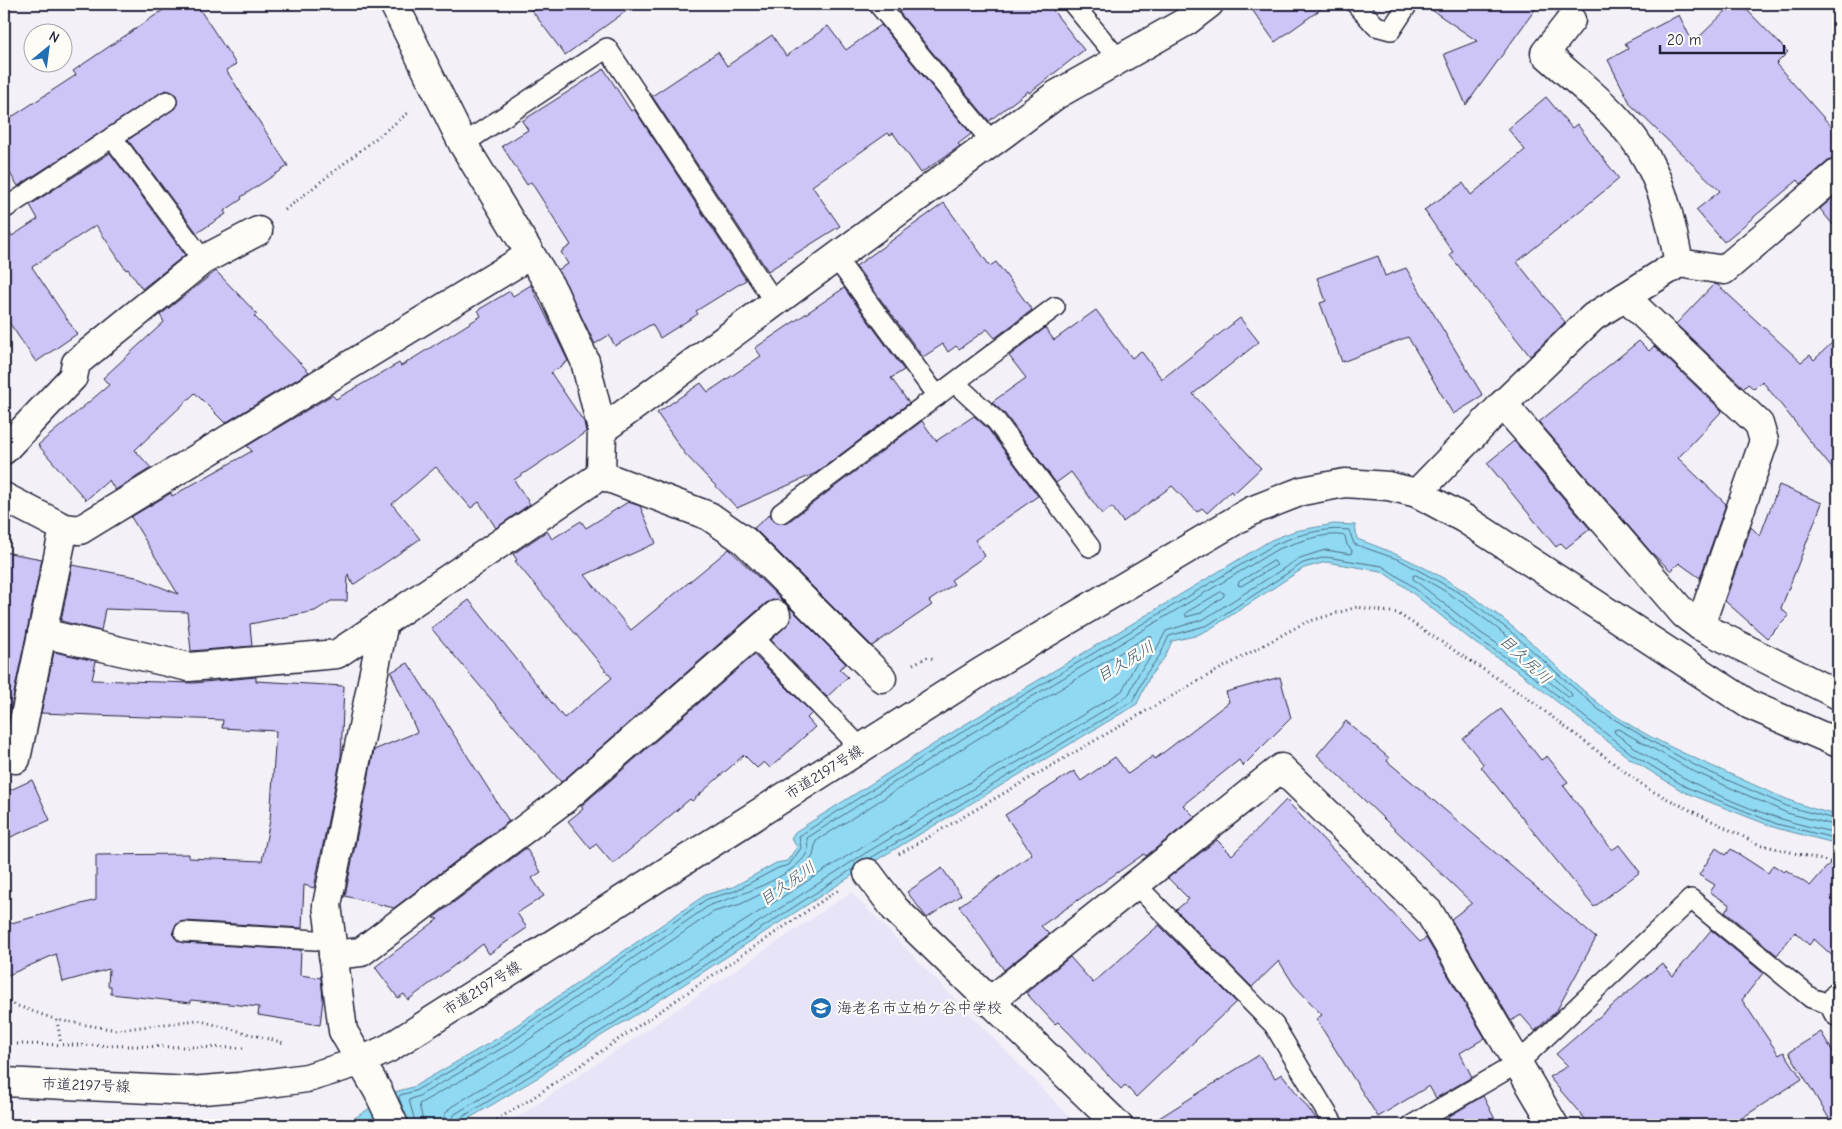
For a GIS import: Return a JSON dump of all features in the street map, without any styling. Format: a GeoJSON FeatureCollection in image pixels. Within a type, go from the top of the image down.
{"type":"FeatureCollection","features":[{"type":"Feature","properties":{"kind":"street"},"geometry":{"type":"LineString","coordinates":[[394,4],[463,144],[553,291],[585,361],[602,430],[601,475]]}},
{"type":"Feature","properties":{"kind":"street"},"geometry":{"type":"LineString","coordinates":[[602,430],[1056,94],[1187,21],[1209,4]]}},
{"type":"Feature","properties":{"kind":"street"},"geometry":{"type":"LineString","coordinates":[[1571,20],[1545,53],[1623,125],[1648,160],[1666,203],[1679,263]]}},
{"type":"Feature","properties":{"kind":"street"},"geometry":{"type":"LineString","coordinates":[[1417,493],[1503,404],[1593,317],[1679,263],[1724,270],[1838,173]]}},
{"type":"Feature","properties":{"kind":"street"},"geometry":{"type":"LineString","coordinates":[[4,450],[73,376],[76,363],[203,260],[258,231]]}},
{"type":"Feature","properties":{"kind":"street"},"geometry":{"type":"LineString","coordinates":[[4,497],[64,528],[80,530],[530,255]]}},
{"type":"Feature","properties":{"kind":"street"},"geometry":{"type":"LineString","coordinates":[[1625,297],[1759,424],[1764,441],[1700,626]]}},
{"type":"Feature","properties":{"kind":"street"},"geometry":{"type":"LineString","coordinates":[[1503,404],[1684,614],[1700,626],[1838,695]]}},
{"type":"Feature","properties":{"kind":"street"},"geometry":{"type":"LineString","coordinates":[[42,633],[189,667],[337,654],[601,475]]}},
{"type":"Feature","properties":{"kind":"street"},"geometry":{"type":"LineString","coordinates":[[601,475],[709,516],[745,540],[882,678]]}},
{"type":"Feature","properties":{"kind":"street","name":"市道2197号線"},"geometry":{"type":"LineString","coordinates":[[4,1082],[191,1090],[307,1078],[359,1062],[389,1048],[981,672],[1251,512],[1302,490],[1345,483],[1388,486],[1417,493],[1465,519],[1750,705],[1838,743]]}},
{"type":"Feature","properties":{"kind":"street"},"geometry":{"type":"LineString","coordinates":[[16,759],[64,528]]}},
{"type":"Feature","properties":{"kind":"street"},"geometry":{"type":"LineString","coordinates":[[332,948],[361,952],[566,798],[776,615]]}},
{"type":"Feature","properties":{"kind":"street"},"geometry":{"type":"LineString","coordinates":[[384,622],[327,905],[343,1030],[359,1062],[378,1091],[394,1125]]}},
{"type":"Feature","properties":{"kind":"street"},"geometry":{"type":"LineString","coordinates":[[989,1002],[1280,768],[1428,912],[1554,1125]]}},
{"type":"Feature","properties":{"kind":"street"},"geometry":{"type":"LineString","coordinates":[[868,873],[895,909],[1118,1125]]}},
{"type":"Feature","properties":{"kind":"lane"},"geometry":{"type":"LineString","coordinates":[[878,4],[991,141]]}},
{"type":"Feature","properties":{"kind":"lane"},"geometry":{"type":"LineString","coordinates":[[1073,4],[1119,60]]}},
{"type":"Feature","properties":{"kind":"lane"},"geometry":{"type":"LineString","coordinates":[[1356,4],[1376,26],[1391,30],[1408,4]]}},
{"type":"Feature","properties":{"kind":"lane"},"geometry":{"type":"LineString","coordinates":[[463,144],[607,48],[776,303]]}},
{"type":"Feature","properties":{"kind":"lane"},"geometry":{"type":"LineString","coordinates":[[4,208],[167,101]]}},
{"type":"Feature","properties":{"kind":"lane"},"geometry":{"type":"LineString","coordinates":[[112,137],[203,260]]}},
{"type":"Feature","properties":{"kind":"lane"},"geometry":{"type":"LineString","coordinates":[[836,258],[937,396]]}},
{"type":"Feature","properties":{"kind":"lane"},"geometry":{"type":"LineString","coordinates":[[781,513],[1055,307]]}},
{"type":"Feature","properties":{"kind":"lane"},"geometry":{"type":"LineString","coordinates":[[955,383],[996,421],[1090,547]]}},
{"type":"Feature","properties":{"kind":"lane"},"geometry":{"type":"LineString","coordinates":[[752,636],[861,748]]}},
{"type":"Feature","properties":{"kind":"lane"},"geometry":{"type":"LineString","coordinates":[[1135,884],[1274,1025],[1334,1125]]}},
{"type":"Feature","properties":{"kind":"lane"},"geometry":{"type":"LineString","coordinates":[[1412,1125],[1518,1063],[1691,899],[1810,998],[1837,1005]]}},
{"type":"Feature","properties":{"kind":"lane"},"geometry":{"type":"LineString","coordinates":[[184,932],[332,948]]}},
{"type":"Feature","properties":{"kind":"path"},"geometry":{"type":"LineString","coordinates":[[258,231],[436,91]]}},
{"type":"Feature","properties":{"kind":"path"},"geometry":{"type":"LineString","coordinates":[[488,1125],[531,1099],[836,891],[1199,680],[1304,623],[1357,607],[1397,613],[1527,698],[1648,789],[1758,844],[1838,864]]}},
{"type":"Feature","properties":{"kind":"path"},"geometry":{"type":"LineString","coordinates":[[4,1001],[57,1020],[117,1030],[196,1020],[285,1045],[275,1047]]}},
{"type":"Feature","properties":{"kind":"path"},"geometry":{"type":"LineString","coordinates":[[57,1020],[61,1044]]}},
{"type":"Feature","properties":{"kind":"path"},"geometry":{"type":"LineString","coordinates":[[13,1044],[246,1048]]}},
{"type":"Feature","properties":{"kind":"shaded area","name":"海老名市立柏ケ谷中学校"},"geometry":{"type":"Polygon","coordinates":[[[851,892],[1078,1125],[506,1125],[851,892]]]}},
{"type":"Feature","properties":{"kind":"water","name":"目久尻川"},"geometry":{"type":"Polygon","coordinates":[[[1334,524],[1355,525],[1357,539],[1401,556],[1440,576],[1477,599],[1514,628],[1602,706],[1651,737],[1776,794],[1800,804],[1838,815],[1838,844],[1776,828],[1684,792],[1629,758],[1519,672],[1475,643],[1405,587],[1381,571],[1326,562],[1304,568],[1210,629],[1195,636],[1172,641],[1165,657],[1150,676],[1137,704],[870,864],[652,1005],[558,1062],[542,1075],[458,1125],[406,1125],[391,1093],[413,1087],[498,1038],[705,895],[733,887],[776,863],[787,861],[797,847],[791,838],[795,832],[964,725],[1271,540],[1295,531],[1334,524]]]}},
{"type":"Feature","properties":{"kind":"water"},"geometry":{"type":"Polygon","coordinates":[[[370,1108],[378,1125],[344,1125],[370,1108]]]}},
{"type":"Feature","properties":{"kind":"building"},"geometry":{"type":"Polygon","coordinates":[[[172,4],[196,4],[236,64],[226,70],[288,166],[241,197],[242,199],[224,211],[226,214],[197,233],[128,140],[177,106],[176,94],[166,90],[18,186],[4,164],[4,122],[76,75],[73,71],[172,4]]]}},
{"type":"Feature","properties":{"kind":"building"},"geometry":{"type":"Polygon","coordinates":[[[527,4],[636,4],[565,55],[527,4]]]}},
{"type":"Feature","properties":{"kind":"building"},"geometry":{"type":"Polygon","coordinates":[[[910,4],[1048,4],[1084,50],[1029,93],[1028,91],[989,121],[899,12],[910,4]]]}},
{"type":"Feature","properties":{"kind":"building"},"geometry":{"type":"Polygon","coordinates":[[[1248,4],[1328,4],[1275,42],[1248,4]]]}},
{"type":"Feature","properties":{"kind":"building"},"geometry":{"type":"Polygon","coordinates":[[[1423,4],[1539,4],[1466,105],[1444,54],[1477,41],[1423,4]]]}},
{"type":"Feature","properties":{"kind":"building"},"geometry":{"type":"Polygon","coordinates":[[[1733,4],[1741,4],[1788,52],[1776,64],[1838,134],[1838,158],[1828,161],[1801,184],[1798,180],[1724,242],[1696,210],[1720,191],[1631,105],[1608,60],[1628,49],[1625,43],[1679,15],[1693,43],[1733,4]]]}},
{"type":"Feature","properties":{"kind":"building"},"geometry":{"type":"Polygon","coordinates":[[[881,25],[971,134],[958,144],[960,146],[921,173],[893,133],[890,135],[888,133],[812,186],[840,226],[768,271],[652,96],[718,52],[727,66],[772,35],[786,56],[828,26],[846,50],[881,25]]]}},
{"type":"Feature","properties":{"kind":"building"},"geometry":{"type":"Polygon","coordinates":[[[604,69],[631,111],[634,109],[746,280],[696,311],[698,314],[660,338],[652,324],[615,346],[609,335],[595,344],[558,270],[568,264],[561,252],[571,245],[531,182],[527,185],[502,146],[528,130],[522,121],[604,69]]]}},
{"type":"Feature","properties":{"kind":"building"},"geometry":{"type":"Polygon","coordinates":[[[1546,97],[1572,128],[1577,124],[1619,179],[1517,262],[1565,322],[1530,356],[1449,254],[1453,252],[1424,210],[1463,183],[1471,195],[1525,150],[1508,129],[1546,97]]]}},
{"type":"Feature","properties":{"kind":"building"},"geometry":{"type":"Polygon","coordinates":[[[110,153],[185,255],[142,289],[128,269],[126,270],[96,225],[32,267],[77,334],[36,362],[4,315],[4,225],[12,236],[38,219],[30,205],[110,153]]]}},
{"type":"Feature","properties":{"kind":"building"},"geometry":{"type":"Polygon","coordinates":[[[1838,193],[1838,231],[1820,209],[1838,193]]]}},
{"type":"Feature","properties":{"kind":"building"},"geometry":{"type":"Polygon","coordinates":[[[944,203],[990,266],[996,262],[1032,310],[995,338],[987,329],[959,349],[956,346],[948,352],[943,344],[923,357],[856,266],[944,203]]]}},
{"type":"Feature","properties":{"kind":"building"},"geometry":{"type":"Polygon","coordinates":[[[1378,256],[1385,276],[1406,268],[1483,396],[1453,414],[1408,337],[1342,362],[1320,303],[1326,301],[1317,278],[1378,256]]]}},
{"type":"Feature","properties":{"kind":"building"},"geometry":{"type":"Polygon","coordinates":[[[216,271],[257,314],[254,316],[309,372],[225,423],[195,393],[135,450],[151,468],[115,490],[109,480],[86,500],[38,445],[109,385],[103,378],[164,322],[160,315],[216,271]]]}},
{"type":"Feature","properties":{"kind":"building"},"geometry":{"type":"Polygon","coordinates":[[[1714,284],[1718,285],[1801,362],[1810,355],[1814,360],[1838,337],[1838,476],[1762,381],[1754,389],[1748,384],[1744,388],[1676,324],[1714,284]]]}},
{"type":"Feature","properties":{"kind":"building"},"geometry":{"type":"Polygon","coordinates":[[[531,285],[568,361],[551,373],[584,422],[586,432],[514,480],[530,504],[496,528],[479,502],[471,508],[436,467],[392,504],[420,539],[353,585],[348,574],[347,601],[331,601],[315,611],[250,624],[252,646],[191,651],[187,612],[105,609],[101,631],[61,621],[72,565],[136,577],[178,594],[131,517],[171,493],[172,496],[252,451],[247,446],[332,395],[336,399],[399,363],[401,366],[481,316],[478,310],[510,291],[513,296],[531,285]]]}},
{"type":"Feature","properties":{"kind":"building"},"geometry":{"type":"Polygon","coordinates":[[[844,288],[904,370],[891,378],[909,403],[816,473],[737,508],[685,454],[657,413],[701,383],[708,392],[761,356],[755,348],[844,288]]]}},
{"type":"Feature","properties":{"kind":"building"},"geometry":{"type":"Polygon","coordinates":[[[1096,310],[1132,358],[1141,351],[1162,379],[1240,318],[1259,342],[1193,394],[1261,468],[1233,494],[1231,491],[1207,513],[1202,508],[1197,512],[1172,486],[1123,522],[1112,507],[1102,514],[1071,472],[1056,483],[1005,414],[992,402],[1026,378],[1009,356],[1045,328],[1054,340],[1096,310]]]}},
{"type":"Feature","properties":{"kind":"building"},"geometry":{"type":"Polygon","coordinates":[[[1639,341],[1649,351],[1654,346],[1722,411],[1678,458],[1726,504],[1700,578],[1679,563],[1671,571],[1650,551],[1539,422],[1639,341]]]}},
{"type":"Feature","properties":{"kind":"building"},"geometry":{"type":"Polygon","coordinates":[[[974,416],[988,429],[1038,496],[975,540],[985,556],[951,580],[954,584],[929,601],[932,605],[872,646],[754,528],[770,514],[777,523],[788,522],[922,421],[936,441],[974,416]]]}},
{"type":"Feature","properties":{"kind":"building"},"geometry":{"type":"Polygon","coordinates":[[[1514,441],[1590,529],[1566,548],[1561,543],[1556,547],[1487,463],[1514,441]]]}},
{"type":"Feature","properties":{"kind":"building"},"geometry":{"type":"Polygon","coordinates":[[[1779,485],[1822,503],[1781,608],[1789,616],[1767,638],[1725,601],[1751,527],[1760,536],[1779,485]]]}},
{"type":"Feature","properties":{"kind":"building"},"geometry":{"type":"Polygon","coordinates":[[[628,502],[640,506],[656,543],[585,575],[631,630],[729,549],[784,602],[773,600],[766,603],[561,782],[431,628],[469,600],[564,718],[612,678],[515,561],[517,560],[513,554],[547,531],[552,539],[581,521],[586,528],[628,502]]]}},
{"type":"Feature","properties":{"kind":"building"},"geometry":{"type":"Polygon","coordinates":[[[4,552],[42,559],[10,712],[4,712],[4,552]]]}},
{"type":"Feature","properties":{"kind":"building"},"geometry":{"type":"Polygon","coordinates":[[[789,607],[846,664],[839,669],[848,677],[827,697],[771,640],[791,621],[789,607]]]}},
{"type":"Feature","properties":{"kind":"building"},"geometry":{"type":"Polygon","coordinates":[[[54,652],[96,661],[92,680],[194,683],[256,677],[256,681],[344,686],[341,757],[314,888],[304,885],[302,928],[185,921],[179,922],[173,931],[174,937],[183,943],[301,950],[300,975],[321,978],[323,999],[320,1025],[258,1015],[259,1007],[191,1000],[191,1003],[111,994],[111,986],[108,986],[109,969],[63,982],[56,954],[4,977],[4,925],[96,900],[96,855],[189,854],[189,858],[262,861],[270,820],[276,731],[222,728],[223,720],[41,713],[54,652]]]}},
{"type":"Feature","properties":{"kind":"building"},"geometry":{"type":"Polygon","coordinates":[[[754,655],[812,713],[807,718],[815,727],[770,768],[764,762],[757,768],[744,755],[692,801],[690,799],[613,864],[596,844],[591,849],[568,821],[583,809],[581,806],[754,655]]]}},
{"type":"Feature","properties":{"kind":"building"},"geometry":{"type":"Polygon","coordinates":[[[408,663],[509,821],[394,908],[345,896],[374,750],[417,732],[391,672],[408,663]]]}},
{"type":"Feature","properties":{"kind":"building"},"geometry":{"type":"Polygon","coordinates":[[[1280,677],[1291,718],[1243,766],[1239,760],[1183,805],[1195,817],[1146,856],[1144,854],[1041,926],[1049,934],[1004,970],[959,906],[1032,854],[1005,815],[1074,771],[1081,781],[1115,757],[1128,774],[1153,756],[1155,759],[1229,702],[1226,692],[1280,677]]]}},
{"type":"Feature","properties":{"kind":"building"},"geometry":{"type":"Polygon","coordinates":[[[1501,709],[1541,760],[1547,756],[1568,782],[1563,785],[1612,850],[1619,845],[1640,872],[1594,907],[1481,767],[1484,765],[1463,739],[1501,709]]]}},
{"type":"Feature","properties":{"kind":"building"},"geometry":{"type":"Polygon","coordinates":[[[1346,721],[1389,758],[1387,761],[1596,938],[1557,1010],[1535,1031],[1521,1015],[1511,1021],[1451,919],[1472,903],[1317,755],[1346,721]]]}},
{"type":"Feature","properties":{"kind":"building"},"geometry":{"type":"Polygon","coordinates":[[[32,780],[50,820],[4,840],[4,793],[32,780]]]}},
{"type":"Feature","properties":{"kind":"building"},"geometry":{"type":"Polygon","coordinates":[[[1286,800],[1420,942],[1426,938],[1485,1038],[1460,1053],[1472,1077],[1436,1098],[1429,1086],[1378,1117],[1316,1019],[1322,1015],[1294,985],[1279,961],[1252,987],[1176,910],[1189,899],[1168,878],[1217,840],[1232,855],[1286,800]]]}},
{"type":"Feature","properties":{"kind":"building"},"geometry":{"type":"Polygon","coordinates":[[[526,848],[541,872],[532,878],[544,896],[517,913],[527,928],[489,954],[483,944],[408,1000],[404,994],[398,998],[375,967],[438,919],[433,918],[526,848]]]}},
{"type":"Feature","properties":{"kind":"building"},"geometry":{"type":"Polygon","coordinates":[[[1716,848],[1726,855],[1731,849],[1768,873],[1773,865],[1784,872],[1786,870],[1810,886],[1838,854],[1838,961],[1814,939],[1809,945],[1795,932],[1777,955],[1725,912],[1730,905],[1710,892],[1715,885],[1699,875],[1716,848]]]}},
{"type":"Feature","properties":{"kind":"building"},"geometry":{"type":"Polygon","coordinates":[[[942,868],[961,895],[927,918],[907,892],[942,868]]]}},
{"type":"Feature","properties":{"kind":"building"},"geometry":{"type":"Polygon","coordinates":[[[1159,925],[1236,1002],[1136,1097],[1125,1085],[1121,1089],[1071,1035],[1058,1022],[1055,1024],[1026,993],[1070,957],[1093,983],[1159,925]]]}},
{"type":"Feature","properties":{"kind":"building"},"geometry":{"type":"Polygon","coordinates":[[[1711,930],[1763,973],[1742,1000],[1779,1055],[1784,1052],[1802,1079],[1731,1125],[1590,1125],[1549,1077],[1568,1066],[1556,1054],[1662,963],[1673,976],[1711,930]]]}},
{"type":"Feature","properties":{"kind":"building"},"geometry":{"type":"Polygon","coordinates":[[[1821,1032],[1838,1060],[1838,1125],[1833,1125],[1789,1052],[1821,1032]]]}},
{"type":"Feature","properties":{"kind":"building"},"geometry":{"type":"Polygon","coordinates":[[[1259,1055],[1275,1078],[1282,1074],[1321,1125],[1148,1125],[1259,1055]]]}},
{"type":"Feature","properties":{"kind":"building"},"geometry":{"type":"Polygon","coordinates":[[[1483,1096],[1498,1125],[1453,1125],[1448,1117],[1483,1096]]]}},
{"type":"Feature","properties":{"kind":"place","name":"海老名市立柏ケ谷中学校"},"geometry":{"type":"Point","coordinates":[821,1008]}}]}
